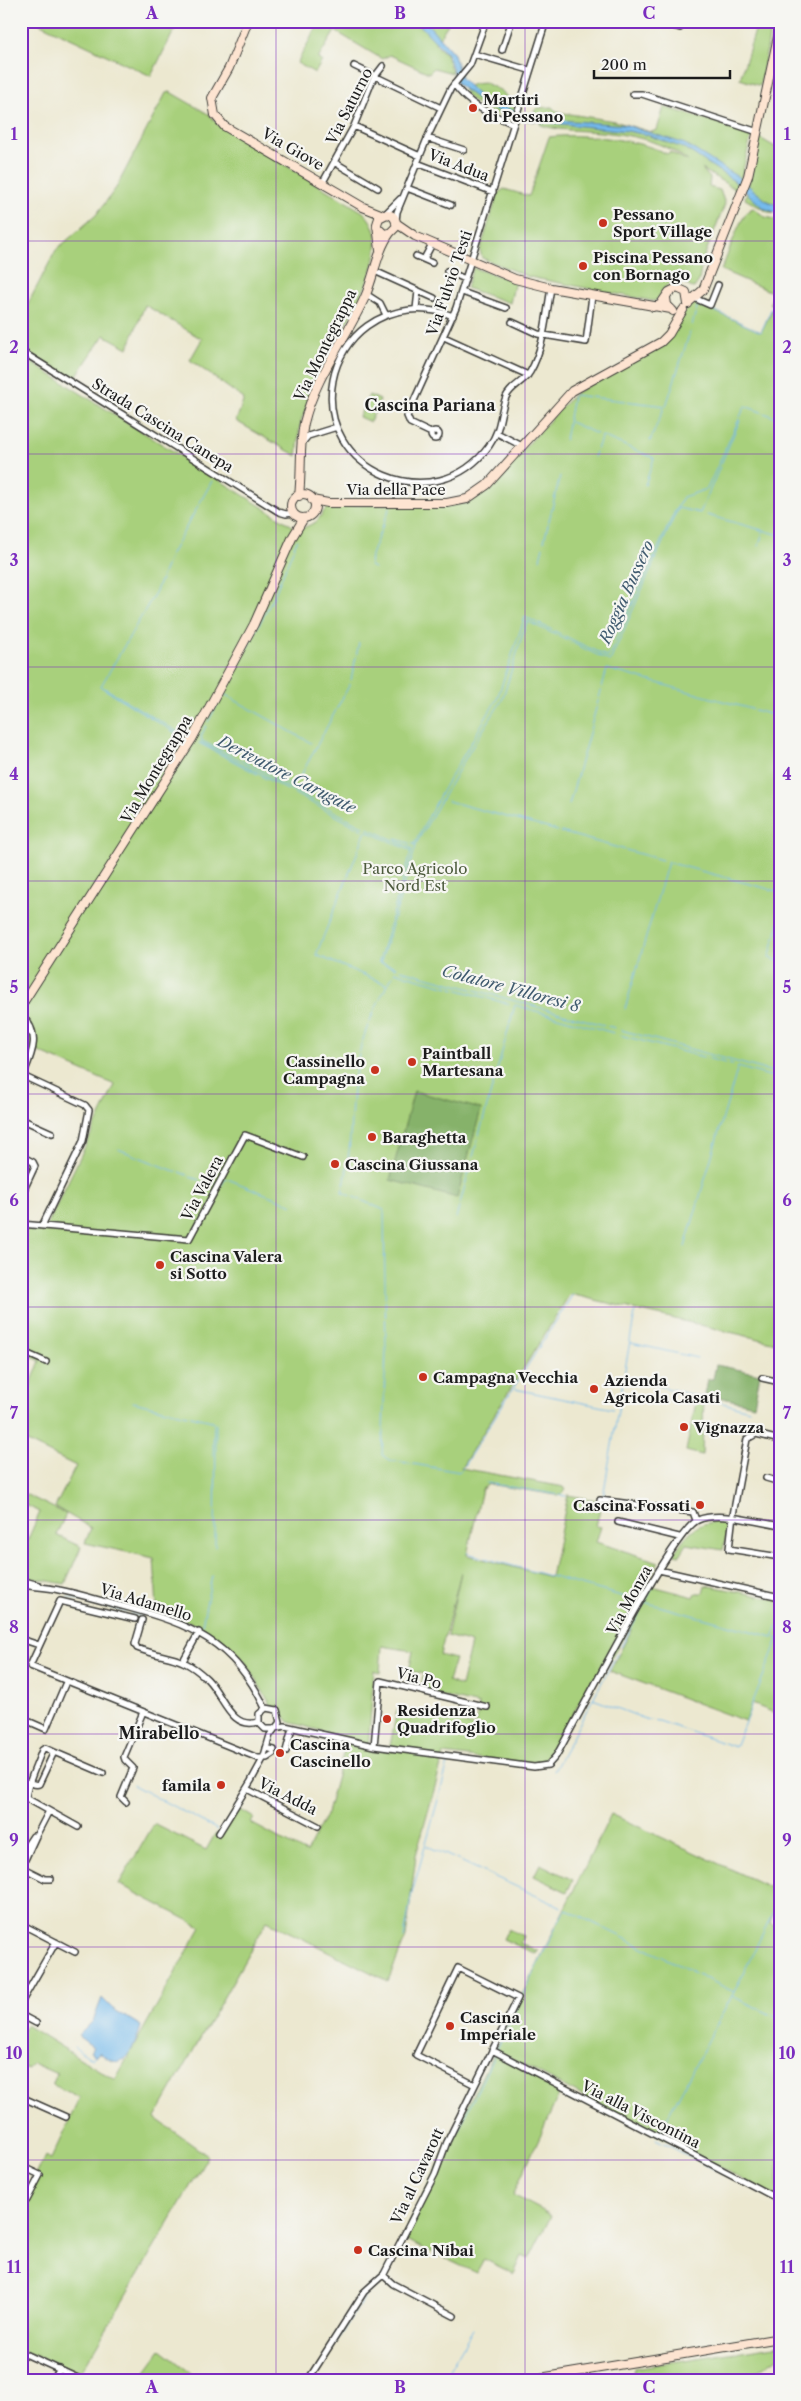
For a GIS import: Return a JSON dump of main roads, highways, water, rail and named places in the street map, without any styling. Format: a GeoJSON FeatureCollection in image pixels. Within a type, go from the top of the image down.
{"type":"FeatureCollection","features":[{"type":"Feature","properties":{"kind":"water"},"geometry":{"type":"Polygon","coordinates":[[[416,21],[425,21],[454,54],[461,78],[481,98],[517,112],[545,119],[626,125],[685,144],[738,177],[767,201],[780,206],[780,214],[763,208],[734,181],[686,149],[647,135],[627,131],[515,119],[484,104],[457,84],[448,55],[416,21]]]}},
{"type":"Feature","properties":{"kind":"water"},"geometry":{"type":"Polygon","coordinates":[[[102,1998],[113,2009],[141,2026],[132,2050],[123,2059],[118,2061],[109,2060],[99,2052],[96,2056],[90,2052],[93,2047],[78,2036],[93,2021],[102,1998]]]}},
{"type":"Feature","properties":{"kind":"waterway"},"geometry":{"type":"LineString","coordinates":[[692,325],[698,304]]}},
{"type":"Feature","properties":{"kind":"waterway"},"geometry":{"type":"LineString","coordinates":[[702,305],[761,332],[773,305],[780,308]]}},
{"type":"Feature","properties":{"kind":"waterway"},"geometry":{"type":"LineString","coordinates":[[574,395],[666,406],[690,332]]}},
{"type":"Feature","properties":{"kind":"waterway"},"geometry":{"type":"LineString","coordinates":[[565,440],[573,396]]}},
{"type":"Feature","properties":{"kind":"waterway","name":"Roggia Bussero"},"geometry":{"type":"LineString","coordinates":[[414,844],[444,788],[497,699],[525,617],[608,657],[675,511],[683,497],[707,489],[745,406],[780,419]]}},
{"type":"Feature","properties":{"kind":"waterway"},"geometry":{"type":"LineString","coordinates":[[650,441],[664,408]]}},
{"type":"Feature","properties":{"kind":"waterway","name":"Roggia Bussero"},"geometry":{"type":"LineString","coordinates":[[397,967],[382,963],[381,961],[417,842],[469,752],[502,700],[527,621],[610,661],[678,508],[700,513],[740,420]]}},
{"type":"Feature","properties":{"kind":"waterway"},"geometry":{"type":"LineString","coordinates":[[570,422],[597,434]]}},
{"type":"Feature","properties":{"kind":"waterway"},"geometry":{"type":"LineString","coordinates":[[594,457],[602,436],[654,458],[645,485]]}},
{"type":"Feature","properties":{"kind":"waterway"},"geometry":{"type":"LineString","coordinates":[[544,541],[560,476]]}},
{"type":"Feature","properties":{"kind":"waterway"},"geometry":{"type":"LineString","coordinates":[[189,736],[183,735],[101,686],[156,591],[170,556],[212,481]]}},
{"type":"Feature","properties":{"kind":"waterway"},"geometry":{"type":"LineString","coordinates":[[374,568],[370,566],[371,555],[390,507]]}},
{"type":"Feature","properties":{"kind":"waterway"},"geometry":{"type":"LineString","coordinates":[[707,515],[780,535]]}},
{"type":"Feature","properties":{"kind":"waterway"},"geometry":{"type":"LineString","coordinates":[[759,546],[763,531]]}},
{"type":"Feature","properties":{"kind":"waterway"},"geometry":{"type":"LineString","coordinates":[[208,722],[274,596],[297,540]]}},
{"type":"Feature","properties":{"kind":"waterway"},"geometry":{"type":"LineString","coordinates":[[540,559],[543,547]]}},
{"type":"Feature","properties":{"kind":"waterway"},"geometry":{"type":"LineString","coordinates":[[351,680],[359,643]]}},
{"type":"Feature","properties":{"kind":"waterway"},"geometry":{"type":"LineString","coordinates":[[569,805],[607,669],[780,717]]}},
{"type":"Feature","properties":{"kind":"waterway"},"geometry":{"type":"LineString","coordinates":[[296,780],[300,777],[350,684]]}},
{"type":"Feature","properties":{"kind":"waterway"},"geometry":{"type":"LineString","coordinates":[[101,687],[187,740]]}},
{"type":"Feature","properties":{"kind":"waterway"},"geometry":{"type":"LineString","coordinates":[[224,694],[311,743]]}},
{"type":"Feature","properties":{"kind":"waterway","name":"Derivatore Carugate"},"geometry":{"type":"LineString","coordinates":[[206,726],[201,736],[202,741],[290,785],[292,784]]}},
{"type":"Feature","properties":{"kind":"waterway","name":"Derivatore Carugate"},"geometry":{"type":"LineString","coordinates":[[200,742],[364,827]]}},
{"type":"Feature","properties":{"kind":"waterway","name":"Derivatore Carugate"},"geometry":{"type":"LineString","coordinates":[[199,743],[363,830]]}},
{"type":"Feature","properties":{"kind":"waterway"},"geometry":{"type":"LineString","coordinates":[[448,801],[558,831]]}},
{"type":"Feature","properties":{"kind":"waterway","name":"Derivatore Carugate"},"geometry":{"type":"LineString","coordinates":[[367,828],[411,848]]}},
{"type":"Feature","properties":{"kind":"waterway"},"geometry":{"type":"LineString","coordinates":[[366,831],[316,955],[388,985]]}},
{"type":"Feature","properties":{"kind":"waterway","name":"Derivatore Carugate"},"geometry":{"type":"LineString","coordinates":[[367,831],[410,850]]}},
{"type":"Feature","properties":{"kind":"waterway"},"geometry":{"type":"LineString","coordinates":[[561,832],[662,860]]}},
{"type":"Feature","properties":{"kind":"waterway"},"geometry":{"type":"LineString","coordinates":[[395,839],[416,845]]}},
{"type":"Feature","properties":{"kind":"waterway","name":"Colatore Villoresi 8"},"geometry":{"type":"LineString","coordinates":[[396,968],[379,962],[412,848]]}},
{"type":"Feature","properties":{"kind":"waterway"},"geometry":{"type":"LineString","coordinates":[[667,862],[780,892]]}},
{"type":"Feature","properties":{"kind":"waterway"},"geometry":{"type":"LineString","coordinates":[[625,1009],[668,862]]}},
{"type":"Feature","properties":{"kind":"waterway"},"geometry":{"type":"LineString","coordinates":[[780,920],[769,958],[780,961]]}},
{"type":"Feature","properties":{"kind":"waterway","name":"Colatore Villoresi 8"},"geometry":{"type":"LineString","coordinates":[[401,970],[615,1028]]}},
{"type":"Feature","properties":{"kind":"waterway"},"geometry":{"type":"LineString","coordinates":[[395,972],[509,1004]]}},
{"type":"Feature","properties":{"kind":"waterway"},"geometry":{"type":"LineString","coordinates":[[344,1185],[358,1057],[372,1015],[395,972]]}},
{"type":"Feature","properties":{"kind":"waterway"},"geometry":{"type":"LineString","coordinates":[[456,1218],[515,1005],[614,1033]]}},
{"type":"Feature","properties":{"kind":"waterway","name":"Colatore Villoresi 8"},"geometry":{"type":"LineString","coordinates":[[621,1030],[780,1074]]}},
{"type":"Feature","properties":{"kind":"waterway"},"geometry":{"type":"LineString","coordinates":[[620,1035],[733,1065]]}},
{"type":"Feature","properties":{"kind":"waterway"},"geometry":{"type":"LineString","coordinates":[[685,1247],[738,1067],[780,1079]]}},
{"type":"Feature","properties":{"kind":"waterway"},"geometry":{"type":"LineString","coordinates":[[118,1149],[177,1172]]}},
{"type":"Feature","properties":{"kind":"waterway"},"geometry":{"type":"LineString","coordinates":[[179,1172],[187,1175]]}},
{"type":"Feature","properties":{"kind":"waterway"},"geometry":{"type":"LineString","coordinates":[[190,1177],[199,1180]]}},
{"type":"Feature","properties":{"kind":"waterway"},"geometry":{"type":"LineString","coordinates":[[222,1185],[225,1178],[293,1205]]}},
{"type":"Feature","properties":{"kind":"waterway"},"geometry":{"type":"LineString","coordinates":[[202,1181],[213,1185]]}},
{"type":"Feature","properties":{"kind":"waterway"},"geometry":{"type":"LineString","coordinates":[[343,1188],[342,1192],[384,1210],[386,1351],[382,1455],[390,1460],[460,1472],[573,1294]]}},
{"type":"Feature","properties":{"kind":"waterway"},"geometry":{"type":"LineString","coordinates":[[603,1497],[635,1312]]}},
{"type":"Feature","properties":{"kind":"waterway"},"geometry":{"type":"LineString","coordinates":[[631,1343],[697,1358]]}},
{"type":"Feature","properties":{"kind":"waterway"},"geometry":{"type":"LineString","coordinates":[[625,1377],[749,1410]]}},
{"type":"Feature","properties":{"kind":"waterway"},"geometry":{"type":"LineString","coordinates":[[515,1389],[613,1409]]}},
{"type":"Feature","properties":{"kind":"waterway"},"geometry":{"type":"LineString","coordinates":[[133,1402],[212,1421],[214,1424],[213,1456]]}},
{"type":"Feature","properties":{"kind":"waterway"},"geometry":{"type":"LineString","coordinates":[[215,1547],[216,1424]]}},
{"type":"Feature","properties":{"kind":"waterway"},"geometry":{"type":"LineString","coordinates":[[486,1483],[566,1496]]}},
{"type":"Feature","properties":{"kind":"waterway"},"geometry":{"type":"LineString","coordinates":[[467,1553],[639,1601]]}},
{"type":"Feature","properties":{"kind":"waterway"},"geometry":{"type":"LineString","coordinates":[[202,1625],[212,1576]]}},
{"type":"Feature","properties":{"kind":"waterway"},"geometry":{"type":"LineString","coordinates":[[621,1647],[653,1587]]}},
{"type":"Feature","properties":{"kind":"waterway"},"geometry":{"type":"LineString","coordinates":[[68,1597],[126,1612]]}},
{"type":"Feature","properties":{"kind":"waterway"},"geometry":{"type":"LineString","coordinates":[[644,1602],[780,1639]]}},
{"type":"Feature","properties":{"kind":"waterway"},"geometry":{"type":"LineString","coordinates":[[130,1613],[141,1616]]}},
{"type":"Feature","properties":{"kind":"waterway"},"geometry":{"type":"LineString","coordinates":[[167,1615],[190,1625]]}},
{"type":"Feature","properties":{"kind":"waterway"},"geometry":{"type":"LineString","coordinates":[[773,1637],[780,1621]]}},
{"type":"Feature","properties":{"kind":"waterway"},"geometry":{"type":"LineString","coordinates":[[593,1699],[648,1720],[659,1721],[735,1747],[778,1639]]}},
{"type":"Feature","properties":{"kind":"waterway"},"geometry":{"type":"LineString","coordinates":[[554,1771],[617,1654]]}},
{"type":"Feature","properties":{"kind":"waterway"},"geometry":{"type":"LineString","coordinates":[[404,1938],[411,1897],[449,1760]]}},
{"type":"Feature","properties":{"kind":"waterway"},"geometry":{"type":"LineString","coordinates":[[133,1785],[218,1830]]}},
{"type":"Feature","properties":{"kind":"waterway"},"geometry":{"type":"LineString","coordinates":[[427,1846],[561,1907]]}},
{"type":"Feature","properties":{"kind":"waterway"},"geometry":{"type":"LineString","coordinates":[[734,1992],[780,1898]]}},
{"type":"Feature","properties":{"kind":"waterway"},"geometry":{"type":"LineString","coordinates":[[521,1998],[565,1909],[734,1992],[659,2133]]}},
{"type":"Feature","properties":{"kind":"waterway"},"geometry":{"type":"LineString","coordinates":[[732,1996],[780,2019]]}},
{"type":"Feature","properties":{"kind":"waterway"},"geometry":{"type":"LineString","coordinates":[[497,2049],[520,2000]]}},
{"type":"Feature","properties":{"kind":"waterway"},"geometry":{"type":"LineString","coordinates":[[74,2047],[92,2059],[95,2055]]}},
{"type":"Feature","properties":{"kind":"waterway"},"geometry":{"type":"LineString","coordinates":[[440,2168],[494,2056]]}},
{"type":"Feature","properties":{"kind":"waterway"},"geometry":{"type":"LineString","coordinates":[[656,2139],[735,2180]]}},
{"type":"Feature","properties":{"kind":"waterway"},"geometry":{"type":"LineString","coordinates":[[403,2242],[408,2232]]}},
{"type":"Feature","properties":{"kind":"waterway"},"geometry":{"type":"LineString","coordinates":[[388,2273],[401,2246]]}},
{"type":"Feature","properties":{"kind":"waterway"},"geometry":{"type":"LineString","coordinates":[[371,2289],[383,2280]]}},
{"type":"Feature","properties":{"kind":"waterway"},"geometry":{"type":"LineString","coordinates":[[312,2380],[367,2293]]}},
{"type":"Feature","properties":{"kind":"waterway"},"geometry":{"type":"LineString","coordinates":[[443,2380],[473,2329]]}},
{"type":"Feature","properties":{"kind":"place","name":"Martiri di Pessano"},"geometry":{"type":"Point","coordinates":[473,108]}},
{"type":"Feature","properties":{"kind":"place","name":"Pessano Sport Village"},"geometry":{"type":"Point","coordinates":[603,223]}},
{"type":"Feature","properties":{"kind":"place","name":"Piscina Pessano con Bornago"},"geometry":{"type":"Point","coordinates":[583,266]}},
{"type":"Feature","properties":{"kind":"place","name":"Paintball Martesana"},"geometry":{"type":"Point","coordinates":[412,1062]}},
{"type":"Feature","properties":{"kind":"place","name":"Cassinello Campagna"},"geometry":{"type":"Point","coordinates":[375,1070]}},
{"type":"Feature","properties":{"kind":"place","name":"Baraghetta"},"geometry":{"type":"Point","coordinates":[372,1137]}},
{"type":"Feature","properties":{"kind":"place","name":"Cascina Giussana"},"geometry":{"type":"Point","coordinates":[335,1164]}},
{"type":"Feature","properties":{"kind":"place","name":"Cascina Valera si Sotto"},"geometry":{"type":"Point","coordinates":[160,1265]}},
{"type":"Feature","properties":{"kind":"place","name":"Campagna Vecchia"},"geometry":{"type":"Point","coordinates":[423,1377]}},
{"type":"Feature","properties":{"kind":"place","name":"Azienda Agricola Casati"},"geometry":{"type":"Point","coordinates":[594,1389]}},
{"type":"Feature","properties":{"kind":"place","name":"Vignazza"},"geometry":{"type":"Point","coordinates":[684,1427]}},
{"type":"Feature","properties":{"kind":"place","name":"Cascina Fossati"},"geometry":{"type":"Point","coordinates":[700,1505]}},
{"type":"Feature","properties":{"kind":"place","name":"Residenza Quadrifoglio"},"geometry":{"type":"Point","coordinates":[387,1719]}},
{"type":"Feature","properties":{"kind":"place","name":"Cascina Cascinello"},"geometry":{"type":"Point","coordinates":[280,1753]}},
{"type":"Feature","properties":{"kind":"place","name":"famila"},"geometry":{"type":"Point","coordinates":[221,1785]}},
{"type":"Feature","properties":{"kind":"place","name":"Cascina Imperiale"},"geometry":{"type":"Point","coordinates":[450,2026]}},
{"type":"Feature","properties":{"kind":"place","name":"Cascina Nibai"},"geometry":{"type":"Point","coordinates":[358,2250]}},
{"type":"Feature","properties":{"kind":"district","name":"Cascina Pariana"},"geometry":{"type":"Point","coordinates":[430,405]}},
{"type":"Feature","properties":{"kind":"district","name":"Mirabello"},"geometry":{"type":"Point","coordinates":[159,1733]}},
{"type":"Feature","properties":{"kind":"park label","name":"Parco Agricolo Nord Est"},"geometry":{"type":"Point","coordinates":[415,876]}}]}
